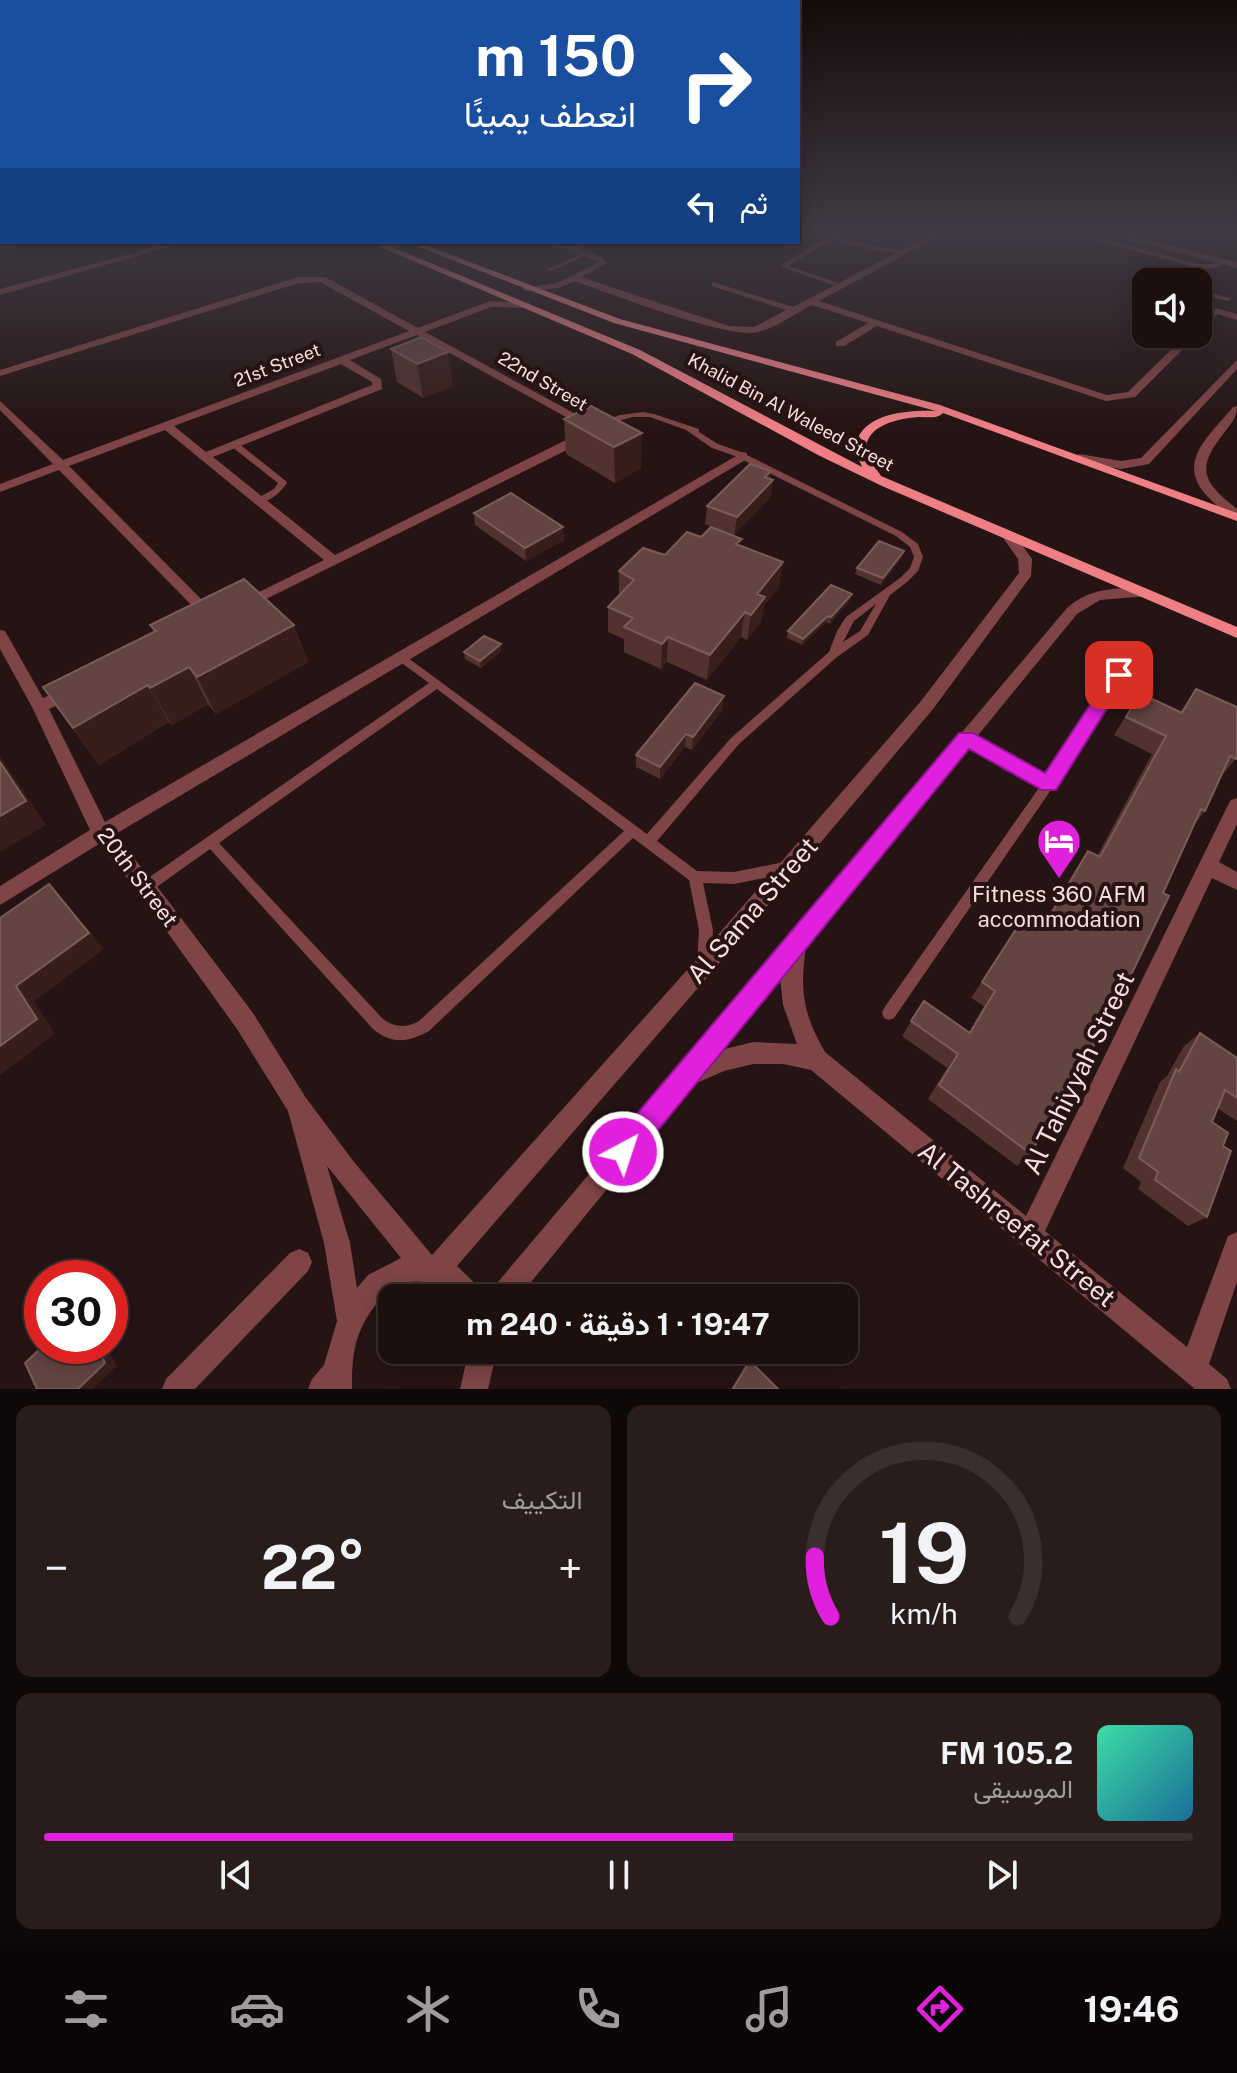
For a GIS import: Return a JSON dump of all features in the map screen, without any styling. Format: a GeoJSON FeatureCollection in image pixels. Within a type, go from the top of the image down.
{"type":"FeatureCollection","features":[{"type":"Feature","properties":{"kind":"street","name":"22nd Street"},"geometry":{"type":"LineString","coordinates":[[0,373],[244,298]]}},
{"type":"Feature","properties":{"kind":"street","name":"22nd Street"},"geometry":{"type":"LineString","coordinates":[[0,404],[62,466],[207,623],[584,435],[585,428],[579,420],[357,298]]}},
{"type":"Feature","properties":{"kind":"street","name":"21st Street"},"geometry":{"type":"LineString","coordinates":[[0,488],[420,332],[489,298]]}},
{"type":"Feature","properties":{"kind":"street","name":"Khalid Bin Al Waleed Street"},"geometry":{"type":"LineString","coordinates":[[495,298],[526,305],[680,373],[801,441],[886,483],[1237,633]]}},
{"type":"Feature","properties":{"kind":"street","name":"Khalid Bin Al Waleed Street"},"geometry":{"type":"LineString","coordinates":[[551,298],[646,331],[844,381],[975,420],[1237,516]]}},
{"type":"Feature","properties":{"kind":"street"},"geometry":{"type":"LineString","coordinates":[[636,298],[737,330],[764,328],[821,298]]}},
{"type":"Feature","properties":{"kind":"street"},"geometry":{"type":"LineString","coordinates":[[757,298],[797,311]]}},
{"type":"Feature","properties":{"kind":"street"},"geometry":{"type":"LineString","coordinates":[[813,302],[1095,396],[1116,398],[1131,395],[1179,348]]}},
{"type":"Feature","properties":{"kind":"street"},"geometry":{"type":"LineString","coordinates":[[1212,315],[1216,311],[1237,317]]}},
{"type":"Feature","properties":{"kind":"street"},"geometry":{"type":"LineString","coordinates":[[840,344],[875,323]]}},
{"type":"Feature","properties":{"kind":"street"},"geometry":{"type":"LineString","coordinates":[[204,457],[378,387],[377,381],[342,360]]}},
{"type":"Feature","properties":{"kind":"street"},"geometry":{"type":"LineString","coordinates":[[1079,458],[1121,465],[1145,461],[1237,363]]}},
{"type":"Feature","properties":{"kind":"street"},"geometry":{"type":"LineString","coordinates":[[1237,409],[1199,460],[1197,474],[1207,492],[1237,516]]}},
{"type":"Feature","properties":{"kind":"street"},"geometry":{"type":"LineString","coordinates":[[886,483],[864,463],[860,452],[860,442],[874,425],[886,419],[918,413],[975,420]]}},
{"type":"Feature","properties":{"kind":"street"},"geometry":{"type":"LineString","coordinates":[[167,426],[334,561]]}},
{"type":"Feature","properties":{"kind":"street"},"geometry":{"type":"LineString","coordinates":[[0,896],[101,833],[740,455]]}},
{"type":"Feature","properties":{"kind":"street","name":"Al Sama Street"},"geometry":{"type":"LineString","coordinates":[[432,1268],[703,967],[927,705],[1026,573],[1025,559],[1008,535]]}},
{"type":"Feature","properties":{"kind":"street"},"geometry":{"type":"LineString","coordinates":[[513,1284],[1078,605],[1097,595],[1143,593]]}},
{"type":"Feature","properties":{"kind":"street","name":"20th Street"},"geometry":{"type":"LineString","coordinates":[[0,635],[40,707],[101,833],[146,887],[274,1062],[298,1106],[368,1202],[432,1268],[460,1284]]}},
{"type":"Feature","properties":{"kind":"street"},"geometry":{"type":"LineString","coordinates":[[40,707],[80,687]]}},
{"type":"Feature","properties":{"kind":"street","name":"Al Tahiyyah Street"},"geometry":{"type":"LineString","coordinates":[[1031,1234],[1237,805]]}},
{"type":"Feature","properties":{"kind":"street"},"geometry":{"type":"LineString","coordinates":[[1208,866],[1237,882]]}},
{"type":"Feature","properties":{"kind":"street","name":"Al Tashreefat Street"},"geometry":{"type":"LineString","coordinates":[[798,941],[789,986],[793,1011],[817,1060],[1217,1389]]}},
{"type":"Feature","properties":{"kind":"street","name":"Al Tashreefat Street"},"geometry":{"type":"LineString","coordinates":[[684,1079],[728,1056],[751,1051],[773,1051],[817,1060]]}},
{"type":"Feature","properties":{"kind":"street","name":"20th Street"},"geometry":{"type":"LineString","coordinates":[[298,1106],[337,1243],[349,1318]]}},
{"type":"Feature","properties":{"kind":"street"},"geometry":{"type":"LineString","coordinates":[[1193,1370],[1237,1245]]}},
{"type":"Feature","properties":{"kind":"street"},"geometry":{"type":"LineString","coordinates":[[176,1389],[299,1262]]}},
{"type":"Feature","properties":{"kind":"street"},"geometry":{"type":"LineString","coordinates":[[332,1384],[349,1318],[376,1285],[409,1268],[432,1268]]}},
{"type":"Feature","properties":{"kind":"street"},"geometry":{"type":"LineString","coordinates":[[477,1386],[481,1364]]}},
{"type":"Feature","properties":{"kind":"lane"},"geometry":{"type":"LineString","coordinates":[[1216,311],[1228,299],[1223,298]]}},
{"type":"Feature","properties":{"kind":"lane"},"geometry":{"type":"LineString","coordinates":[[585,428],[638,412],[656,415],[911,542],[919,556],[917,565],[886,596],[849,620],[833,654]]}},
{"type":"Feature","properties":{"kind":"lane"},"geometry":{"type":"LineString","coordinates":[[235,445],[283,483],[277,491],[259,501]]}},
{"type":"Feature","properties":{"kind":"lane"},"geometry":{"type":"LineString","coordinates":[[648,842],[735,741],[833,654],[864,633],[886,596]]}},
{"type":"Feature","properties":{"kind":"lane"},"geometry":{"type":"LineString","coordinates":[[400,656],[695,877],[753,877],[790,866]]}},
{"type":"Feature","properties":{"kind":"lane"},"geometry":{"type":"LineString","coordinates":[[889,1013],[1049,784],[1119,675]]}},
{"type":"Feature","properties":{"kind":"lane"},"geometry":{"type":"LineString","coordinates":[[146,887],[436,684]]}},
{"type":"Feature","properties":{"kind":"lane"},"geometry":{"type":"LineString","coordinates":[[966,738],[1049,784]]}},
{"type":"Feature","properties":{"kind":"lane"},"geometry":{"type":"LineString","coordinates":[[210,841],[378,1024],[393,1034],[403,1035],[424,1026],[632,831]]}},
{"type":"Feature","properties":{"kind":"lane"},"geometry":{"type":"LineString","coordinates":[[695,877],[706,930],[703,967]]}},
{"type":"Feature","properties":{"kind":"building"},"geometry":{"type":"Polygon","coordinates":[[[421,337],[448,352],[417,364],[391,349],[421,337]]]}},
{"type":"Feature","properties":{"kind":"building"},"geometry":{"type":"Polygon","coordinates":[[[591,406],[642,433],[614,447],[564,419],[591,406]]]}},
{"type":"Feature","properties":{"kind":"building"},"geometry":{"type":"Polygon","coordinates":[[[750,464],[771,471],[765,477],[773,480],[737,517],[707,506],[750,464]]]}},
{"type":"Feature","properties":{"kind":"building"},"geometry":{"type":"Polygon","coordinates":[[[511,493],[563,527],[525,548],[474,513],[511,493]]]}},
{"type":"Feature","properties":{"kind":"building"},"geometry":{"type":"Polygon","coordinates":[[[711,527],[742,539],[736,544],[783,562],[757,594],[765,597],[751,615],[745,612],[710,655],[668,637],[662,644],[624,627],[633,618],[608,607],[634,580],[619,571],[643,548],[665,555],[687,532],[701,537],[711,527]]]}},
{"type":"Feature","properties":{"kind":"building"},"geometry":{"type":"Polygon","coordinates":[[[879,541],[904,551],[883,578],[857,568],[879,541]]]}},
{"type":"Feature","properties":{"kind":"building"},"geometry":{"type":"Polygon","coordinates":[[[244,579],[294,625],[197,677],[189,667],[150,688],[148,685],[73,728],[43,687],[156,631],[150,625],[244,579]]]}},
{"type":"Feature","properties":{"kind":"building"},"geometry":{"type":"Polygon","coordinates":[[[831,585],[852,594],[831,617],[828,616],[803,639],[788,631],[831,585]]]}},
{"type":"Feature","properties":{"kind":"building"},"geometry":{"type":"Polygon","coordinates":[[[484,636],[501,644],[480,661],[464,652],[484,636]]]}},
{"type":"Feature","properties":{"kind":"building"},"geometry":{"type":"Polygon","coordinates":[[[695,683],[724,696],[693,737],[686,734],[660,767],[636,755],[695,683]]]}},
{"type":"Feature","properties":{"kind":"building"},"geometry":{"type":"Polygon","coordinates":[[[1196,689],[1237,707],[1237,757],[1230,756],[1205,811],[1201,809],[1163,893],[1169,896],[1130,977],[1089,1055],[1083,1051],[1031,1154],[939,1085],[958,1054],[911,1021],[924,1001],[970,1033],[995,991],[982,982],[1027,912],[1046,923],[1088,851],[1100,857],[1166,736],[1126,717],[1140,693],[1182,713],[1196,689]]]}},
{"type":"Feature","properties":{"kind":"building"},"geometry":{"type":"Polygon","coordinates":[[[0,762],[26,801],[0,816],[0,762]]]}},
{"type":"Feature","properties":{"kind":"building"},"geometry":{"type":"Polygon","coordinates":[[[49,884],[89,933],[16,986],[37,1019],[0,1046],[0,918],[49,884]]]}},
{"type":"Feature","properties":{"kind":"building"},"geometry":{"type":"Polygon","coordinates":[[[1200,1033],[1237,1058],[1237,1098],[1225,1090],[1212,1122],[1228,1133],[1223,1146],[1231,1151],[1207,1217],[1155,1180],[1158,1172],[1139,1158],[1176,1069],[1179,1072],[1200,1033]]]}},
{"type":"Feature","properties":{"kind":"building"},"geometry":{"type":"Polygon","coordinates":[[[25,1364],[104,1364],[78,1389],[37,1389],[25,1364]]]}},
{"type":"Feature","properties":{"kind":"building"},"geometry":{"type":"Polygon","coordinates":[[[748,1364],[753,1364],[778,1389],[733,1389],[748,1364]]]}},
{"type":"Feature","properties":{"kind":"place","name":"Fitness 360 AFM accommodation"},"geometry":{"type":"Point","coordinates":[1059,880]}},
{"type":"Feature","properties":{"kind":"route"},"geometry":{"type":"LineString","coordinates":[[623,1152],[966,738],[1049,784],[1119,675]]}}]}
